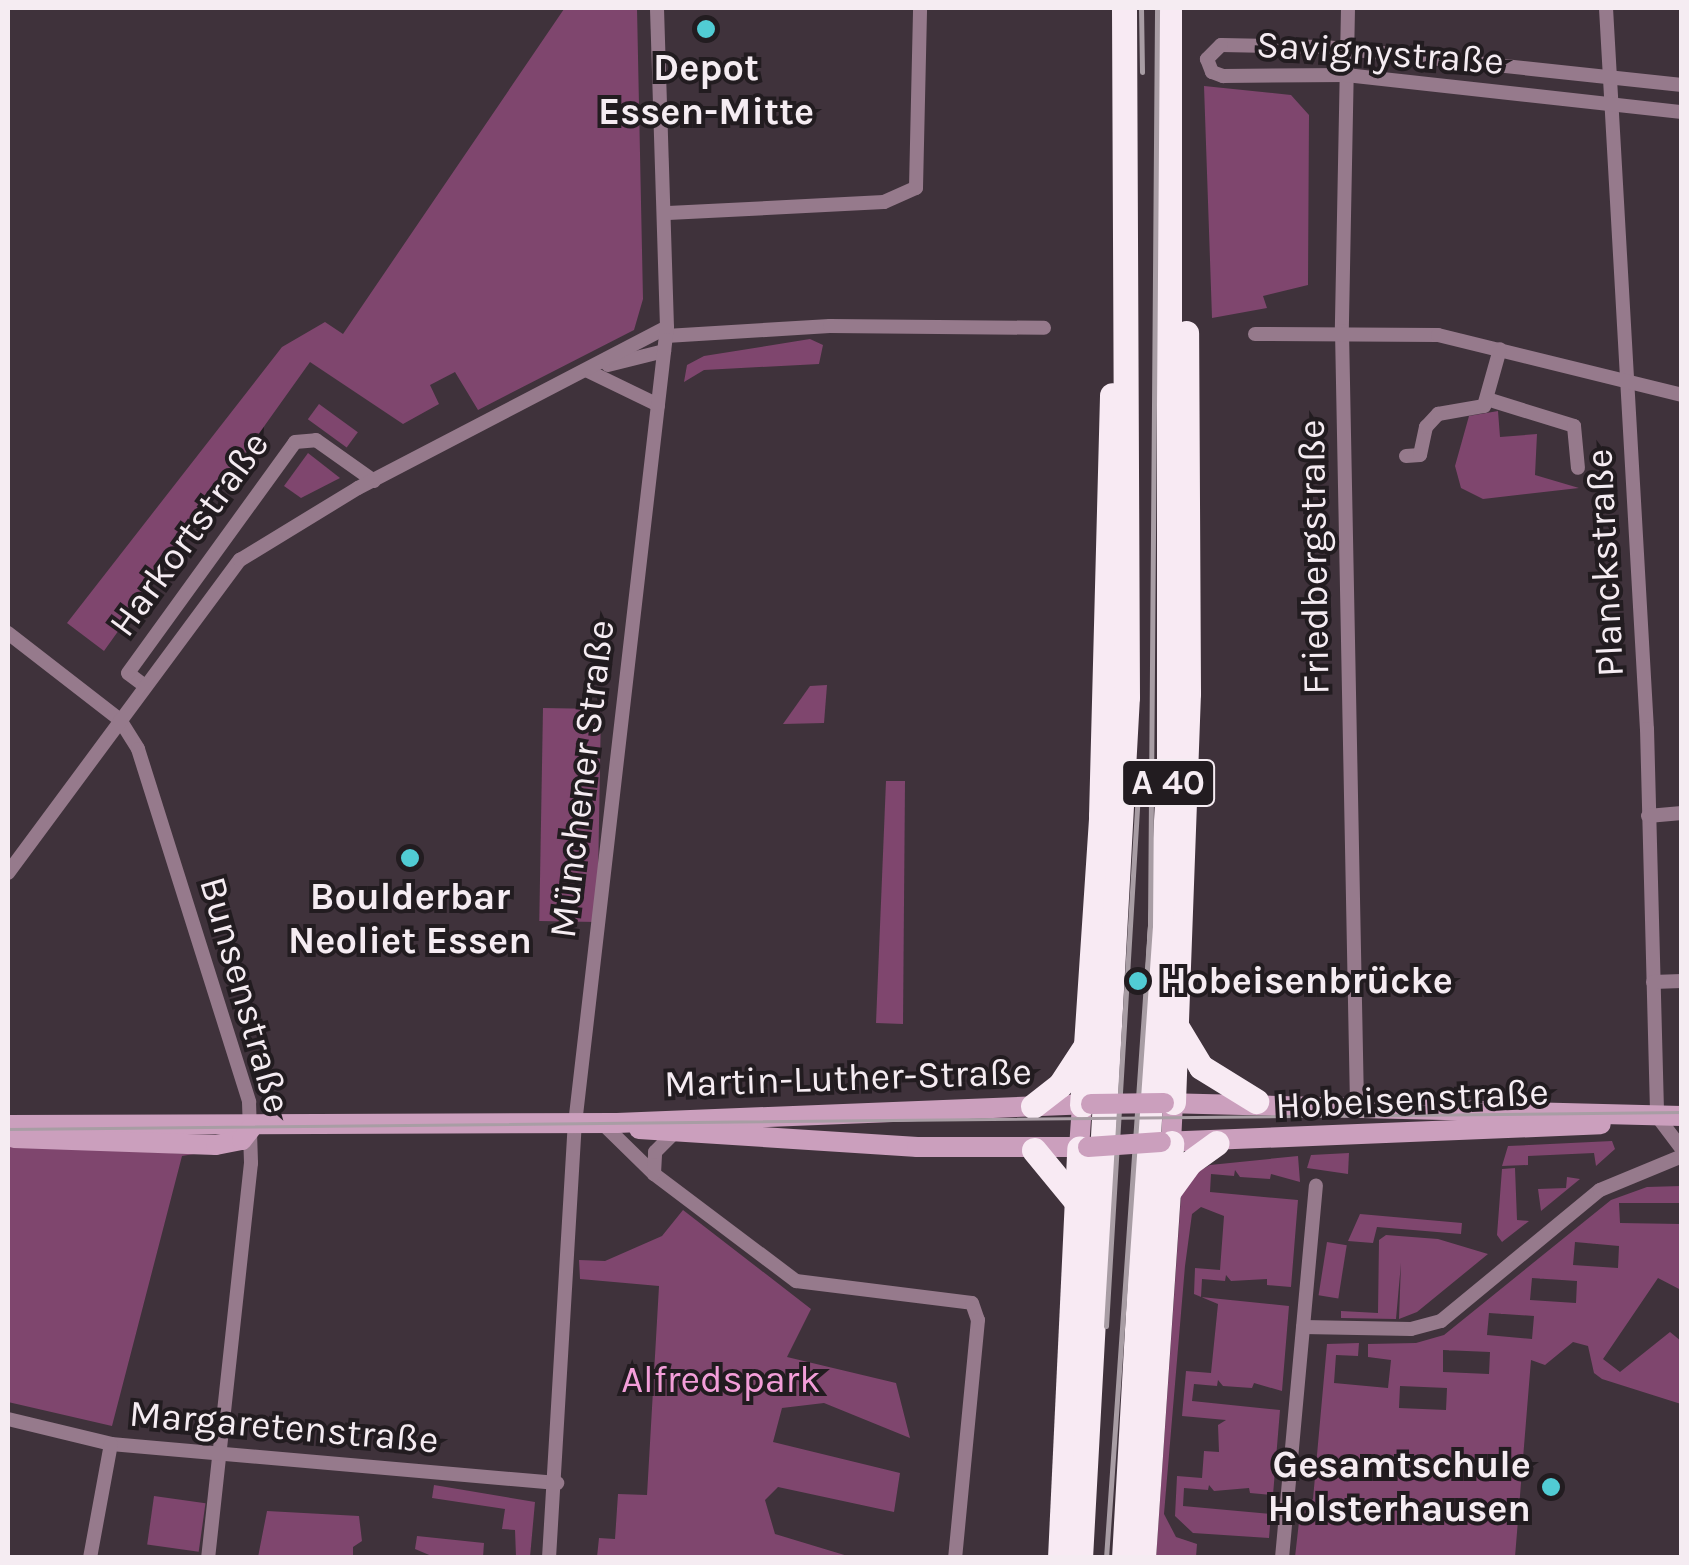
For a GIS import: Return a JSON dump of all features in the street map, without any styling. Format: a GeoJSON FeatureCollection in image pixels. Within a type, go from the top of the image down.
{"type":"FeatureCollection","features":[{"type":"Feature","properties":{"kind":"highway","name":"A 40"},"geometry":{"type":"LineString","coordinates":[[1080,1558],[1122,850],[1128,292],[1124,8]]}},
{"type":"Feature","properties":{"kind":"highway","name":"A 40"},"geometry":{"type":"LineString","coordinates":[[1124,1558],[1164,926],[1169,8]]}},
{"type":"Feature","properties":{"kind":"highway"},"geometry":{"type":"LineString","coordinates":[[1169,1102],[1178,1027],[1188,693],[1188,386],[1184,277],[1170,180]]}},
{"type":"Feature","properties":{"kind":"highway"},"geometry":{"type":"LineString","coordinates":[[1086,1104],[1102,816],[1105,506],[1114,374],[1128,292]]}},
{"type":"Feature","properties":{"kind":"highway"},"geometry":{"type":"LineString","coordinates":[[1178,1027],[1202,1067],[1256,1101]]}},
{"type":"Feature","properties":{"kind":"highway"},"geometry":{"type":"LineString","coordinates":[[1032,1106],[1060,1085],[1088,1043]]}},
{"type":"Feature","properties":{"kind":"highway"},"geometry":{"type":"LineString","coordinates":[[1143,1558],[1166,1142]]}},
{"type":"Feature","properties":{"kind":"highway"},"geometry":{"type":"LineString","coordinates":[[1166,1195],[1189,1163],[1218,1144]]}},
{"type":"Feature","properties":{"kind":"highway"},"geometry":{"type":"LineString","coordinates":[[1060,1558],[1076,1201],[1084,1148]]}},
{"type":"Feature","properties":{"kind":"highway"},"geometry":{"type":"LineString","coordinates":[[1034,1150],[1076,1201]]}},
{"type":"Feature","properties":{"kind":"main road","name":"Hobeisenstraße"},"geometry":{"type":"LineString","coordinates":[[1169,1102],[1256,1101],[1682,1116]]}},
{"type":"Feature","properties":{"kind":"main road","name":"Martin-Luther-Straße"},"geometry":{"type":"LineString","coordinates":[[8,1125],[225,1121],[252,1127],[575,1124],[1169,1102]]}},
{"type":"Feature","properties":{"kind":"main road"},"geometry":{"type":"LineString","coordinates":[[1166,1142],[1169,1102]]}},
{"type":"Feature","properties":{"kind":"main road","name":"Martin-Luther-Straße"},"geometry":{"type":"LineString","coordinates":[[1084,1148],[1086,1104]]}},
{"type":"Feature","properties":{"kind":"main road","name":"Hobeisenstraße"},"geometry":{"type":"LineString","coordinates":[[1166,1142],[1218,1144],[1634,1122],[1656,1116]]}},
{"type":"Feature","properties":{"kind":"main road","name":"Martin-Luther-Straße"},"geometry":{"type":"LineString","coordinates":[[610,1123],[672,1135],[1034,1150],[1166,1142]]}},
{"type":"Feature","properties":{"kind":"main road","name":"Martin-Luther-Straße"},"geometry":{"type":"LineString","coordinates":[[8,1138],[216,1145],[242,1140],[252,1127]]}},
{"type":"Feature","properties":{"kind":"street","name":"Münchener Straße"},"geometry":{"type":"LineString","coordinates":[[549,1558],[557,1483],[575,1124],[666,338],[668,213],[658,8]]}},
{"type":"Feature","properties":{"kind":"street"},"geometry":{"type":"LineString","coordinates":[[668,213],[905,197],[921,174],[920,8]]}},
{"type":"Feature","properties":{"kind":"street","name":"Friedbergstraße"},"geometry":{"type":"LineString","coordinates":[[1348,8],[1342,331],[1357,1105]]}},
{"type":"Feature","properties":{"kind":"street","name":"Planckstraße"},"geometry":{"type":"LineString","coordinates":[[1606,8],[1631,382],[1656,1116]]}},
{"type":"Feature","properties":{"kind":"street","name":"Savignystraße"},"geometry":{"type":"LineString","coordinates":[[1682,85],[1346,48],[1221,45],[1207,59],[1212,72],[1223,76],[1346,75],[1682,112]]}},
{"type":"Feature","properties":{"kind":"street","name":"Harkortstraße"},"geometry":{"type":"LineString","coordinates":[[8,873],[240,560],[270,536],[374,481],[588,370],[666,338],[830,326],[1044,328]]}},
{"type":"Feature","properties":{"kind":"street"},"geometry":{"type":"LineString","coordinates":[[1255,334],[1342,331],[1438,335],[1682,394]]}},
{"type":"Feature","properties":{"kind":"street","name":"Harkortstraße"},"geometry":{"type":"LineString","coordinates":[[588,370],[666,338]]}},
{"type":"Feature","properties":{"kind":"street"},"geometry":{"type":"LineString","coordinates":[[1406,456],[1420,455],[1426,427],[1438,414],[1479,409],[1487,399],[1500,349]]}},
{"type":"Feature","properties":{"kind":"street"},"geometry":{"type":"LineString","coordinates":[[588,370],[658,405]]}},
{"type":"Feature","properties":{"kind":"street"},"geometry":{"type":"LineString","coordinates":[[1487,399],[1574,426],[1578,468]]}},
{"type":"Feature","properties":{"kind":"street","name":"Harkortstraße"},"geometry":{"type":"LineString","coordinates":[[145,686],[128,673],[295,442],[316,440],[374,481]]}},
{"type":"Feature","properties":{"kind":"street","name":"Bunsenstraße"},"geometry":{"type":"LineString","coordinates":[[8,632],[120,720],[138,749],[242,1076],[252,1127],[224,1452],[208,1558]]}},
{"type":"Feature","properties":{"kind":"street"},"geometry":{"type":"LineString","coordinates":[[1648,816],[1682,814]]}},
{"type":"Feature","properties":{"kind":"street"},"geometry":{"type":"LineString","coordinates":[[1653,982],[1682,981]]}},
{"type":"Feature","properties":{"kind":"street"},"geometry":{"type":"LineString","coordinates":[[1303,1327],[1412,1329],[1440,1321],[1600,1190],[1682,1152],[1656,1116]]}},
{"type":"Feature","properties":{"kind":"street"},"geometry":{"type":"LineString","coordinates":[[610,1123],[654,1174],[796,1281],[963,1298],[978,1311],[955,1558]]}},
{"type":"Feature","properties":{"kind":"street"},"geometry":{"type":"LineString","coordinates":[[654,1174],[655,1152],[672,1135]]}},
{"type":"Feature","properties":{"kind":"street"},"geometry":{"type":"LineString","coordinates":[[1282,1558],[1316,1186]]}},
{"type":"Feature","properties":{"kind":"street","name":"Margaretenstraße"},"geometry":{"type":"LineString","coordinates":[[8,1419],[111,1444],[557,1483]]}},
{"type":"Feature","properties":{"kind":"street"},"geometry":{"type":"LineString","coordinates":[[90,1558],[111,1444]]}},
{"type":"Feature","properties":{"kind":"green space"},"geometry":{"type":"Polygon","coordinates":[[[637,8],[643,299],[634,330],[478,410],[455,372],[430,385],[439,404],[403,424],[310,362],[104,651],[67,623],[282,347],[325,322],[343,334],[564,9],[637,8]]]}},
{"type":"Feature","properties":{"kind":"green space"},"geometry":{"type":"Polygon","coordinates":[[[1204,86],[1291,95],[1309,115],[1308,285],[1263,296],[1267,308],[1212,318],[1204,86]]]}},
{"type":"Feature","properties":{"kind":"green space"},"geometry":{"type":"Polygon","coordinates":[[[810,339],[823,345],[819,364],[704,370],[684,382],[687,365],[704,356],[810,339]]]}},
{"type":"Feature","properties":{"kind":"green space"},"geometry":{"type":"Polygon","coordinates":[[[319,404],[358,432],[347,448],[308,419],[319,404]]]}},
{"type":"Feature","properties":{"kind":"green space"},"geometry":{"type":"Polygon","coordinates":[[[1498,411],[1500,437],[1537,434],[1535,475],[1579,488],[1483,499],[1461,488],[1455,466],[1469,416],[1498,411]]]}},
{"type":"Feature","properties":{"kind":"green space"},"geometry":{"type":"Polygon","coordinates":[[[308,453],[340,478],[301,498],[284,486],[308,453]]]}},
{"type":"Feature","properties":{"kind":"green space"},"geometry":{"type":"Polygon","coordinates":[[[827,685],[824,723],[783,724],[810,686],[827,685]]]}},
{"type":"Feature","properties":{"kind":"green space"},"geometry":{"type":"Polygon","coordinates":[[[543,708],[601,709],[597,922],[539,921],[543,708]]]}},
{"type":"Feature","properties":{"kind":"green space"},"geometry":{"type":"Polygon","coordinates":[[[886,781],[905,781],[903,1024],[876,1023],[886,781]]]}},
{"type":"Feature","properties":{"kind":"green space"},"geometry":{"type":"Polygon","coordinates":[[[1612,1141],[1615,1149],[1596,1166],[1594,1153],[1528,1156],[1528,1165],[1502,1166],[1508,1146],[1612,1141]]]}},
{"type":"Feature","properties":{"kind":"green space"},"geometry":{"type":"Polygon","coordinates":[[[8,1146],[194,1154],[182,1156],[112,1426],[8,1402],[8,1146]]]}},
{"type":"Feature","properties":{"kind":"green space"},"geometry":{"type":"Polygon","coordinates":[[[1349,1153],[1348,1174],[1307,1168],[1311,1155],[1349,1153]]]}},
{"type":"Feature","properties":{"kind":"green space"},"geometry":{"type":"Polygon","coordinates":[[[1298,1156],[1300,1182],[1271,1174],[1270,1179],[1240,1177],[1235,1170],[1234,1176],[1211,1174],[1210,1192],[1298,1200],[1291,1287],[1267,1285],[1267,1279],[1231,1281],[1226,1275],[1225,1281],[1202,1279],[1201,1297],[1194,1294],[1195,1268],[1220,1270],[1224,1216],[1201,1207],[1192,1214],[1185,1266],[1164,1514],[1176,1537],[1197,1544],[1196,1557],[1156,1558],[1181,1196],[1194,1174],[1210,1165],[1298,1156]]]}},
{"type":"Feature","properties":{"kind":"green space"},"geometry":{"type":"Polygon","coordinates":[[[1515,1168],[1517,1220],[1529,1221],[1502,1242],[1497,1235],[1502,1169],[1515,1168]]]}},
{"type":"Feature","properties":{"kind":"green space"},"geometry":{"type":"Polygon","coordinates":[[[1567,1177],[1580,1179],[1541,1211],[1538,1189],[1566,1188],[1567,1177]]]}},
{"type":"Feature","properties":{"kind":"green space"},"geometry":{"type":"Polygon","coordinates":[[[1681,1186],[1681,1203],[1619,1203],[1620,1223],[1681,1224],[1681,1290],[1658,1278],[1603,1359],[1620,1372],[1670,1332],[1681,1341],[1681,1404],[1602,1379],[1594,1373],[1588,1346],[1573,1342],[1545,1365],[1531,1360],[1515,1557],[1295,1557],[1300,1513],[1313,1499],[1327,1344],[1359,1343],[1358,1356],[1336,1355],[1334,1383],[1388,1388],[1391,1360],[1368,1357],[1368,1344],[1416,1343],[1444,1335],[1611,1200],[1647,1187],[1681,1186]],[[1575,1242],[1573,1265],[1618,1268],[1619,1246],[1575,1242]],[[1532,1278],[1530,1300],[1576,1303],[1577,1281],[1532,1278]],[[1489,1313],[1487,1335],[1532,1339],[1534,1316],[1489,1313]],[[1443,1350],[1443,1372],[1489,1374],[1490,1352],[1443,1350]],[[1400,1386],[1399,1408],[1446,1410],[1447,1388],[1400,1386]]]}},
{"type":"Feature","properties":{"kind":"green space","name":"Alfredspark"},"geometry":{"type":"Polygon","coordinates":[[[683,1210],[811,1309],[787,1357],[896,1383],[910,1438],[824,1403],[782,1408],[773,1442],[900,1473],[894,1512],[778,1487],[765,1500],[775,1534],[851,1557],[597,1557],[599,1538],[615,1539],[618,1494],[647,1495],[659,1286],[580,1279],[579,1260],[605,1261],[662,1236],[683,1210]]]}},
{"type":"Feature","properties":{"kind":"green space"},"geometry":{"type":"Polygon","coordinates":[[[1360,1214],[1462,1223],[1461,1234],[1377,1227],[1373,1243],[1348,1241],[1360,1214]]]}},
{"type":"Feature","properties":{"kind":"green space"},"geometry":{"type":"Polygon","coordinates":[[[1386,1235],[1438,1239],[1488,1254],[1417,1312],[1399,1319],[1401,1263],[1396,1319],[1341,1318],[1341,1311],[1378,1313],[1379,1240],[1386,1235]]]}},
{"type":"Feature","properties":{"kind":"green space"},"geometry":{"type":"Polygon","coordinates":[[[1327,1242],[1347,1245],[1338,1298],[1319,1295],[1327,1242]]]}},
{"type":"Feature","properties":{"kind":"green space"},"geometry":{"type":"Polygon","coordinates":[[[1201,1297],[1289,1306],[1282,1391],[1254,1383],[1252,1388],[1223,1386],[1218,1380],[1217,1386],[1194,1384],[1192,1401],[1280,1410],[1273,1495],[1250,1493],[1249,1488],[1184,1488],[1183,1506],[1271,1514],[1269,1538],[1193,1533],[1175,1516],[1177,1476],[1202,1478],[1204,1451],[1219,1452],[1218,1425],[1226,1420],[1182,1416],[1186,1371],[1211,1373],[1218,1304],[1201,1297]]]}},
{"type":"Feature","properties":{"kind":"green space"},"geometry":{"type":"Polygon","coordinates":[[[434,1485],[535,1502],[530,1557],[516,1557],[515,1530],[502,1529],[505,1509],[432,1498],[434,1485]]]}},
{"type":"Feature","properties":{"kind":"green space"},"geometry":{"type":"Polygon","coordinates":[[[154,1496],[205,1503],[199,1552],[147,1545],[154,1496]]]}},
{"type":"Feature","properties":{"kind":"green space"},"geometry":{"type":"Polygon","coordinates":[[[267,1511],[359,1516],[362,1541],[353,1547],[353,1557],[258,1557],[267,1511]]]}},
{"type":"Feature","properties":{"kind":"green space"},"geometry":{"type":"Polygon","coordinates":[[[417,1536],[484,1543],[483,1557],[434,1557],[415,1549],[417,1536]]]}},
{"type":"Feature","properties":{"kind":"tram line"},"geometry":{"type":"LineString","coordinates":[[8,1129],[1682,1112]]}},
{"type":"Feature","properties":{"kind":"railway"},"geometry":{"type":"LineString","coordinates":[[1141,8],[1142,72]]}},
{"type":"Feature","properties":{"kind":"railway"},"geometry":{"type":"LineString","coordinates":[[1106,1558],[1150,926],[1157,8]]}},
{"type":"Feature","properties":{"kind":"railway"},"geometry":{"type":"LineString","coordinates":[[1106,1326],[1138,792]]}},
{"type":"Feature","properties":{"kind":"place","name":"Depot Essen-Mitte"},"geometry":{"type":"Point","coordinates":[706,29]}},
{"type":"Feature","properties":{"kind":"place","name":"Boulderbar Neoliet Essen"},"geometry":{"type":"Point","coordinates":[410,858]}},
{"type":"Feature","properties":{"kind":"place","name":"Hobeisenbrücke"},"geometry":{"type":"Point","coordinates":[1138,981]}},
{"type":"Feature","properties":{"kind":"place","name":"Gesamtschule Holsterhausen"},"geometry":{"type":"Point","coordinates":[1551,1487]}}]}
